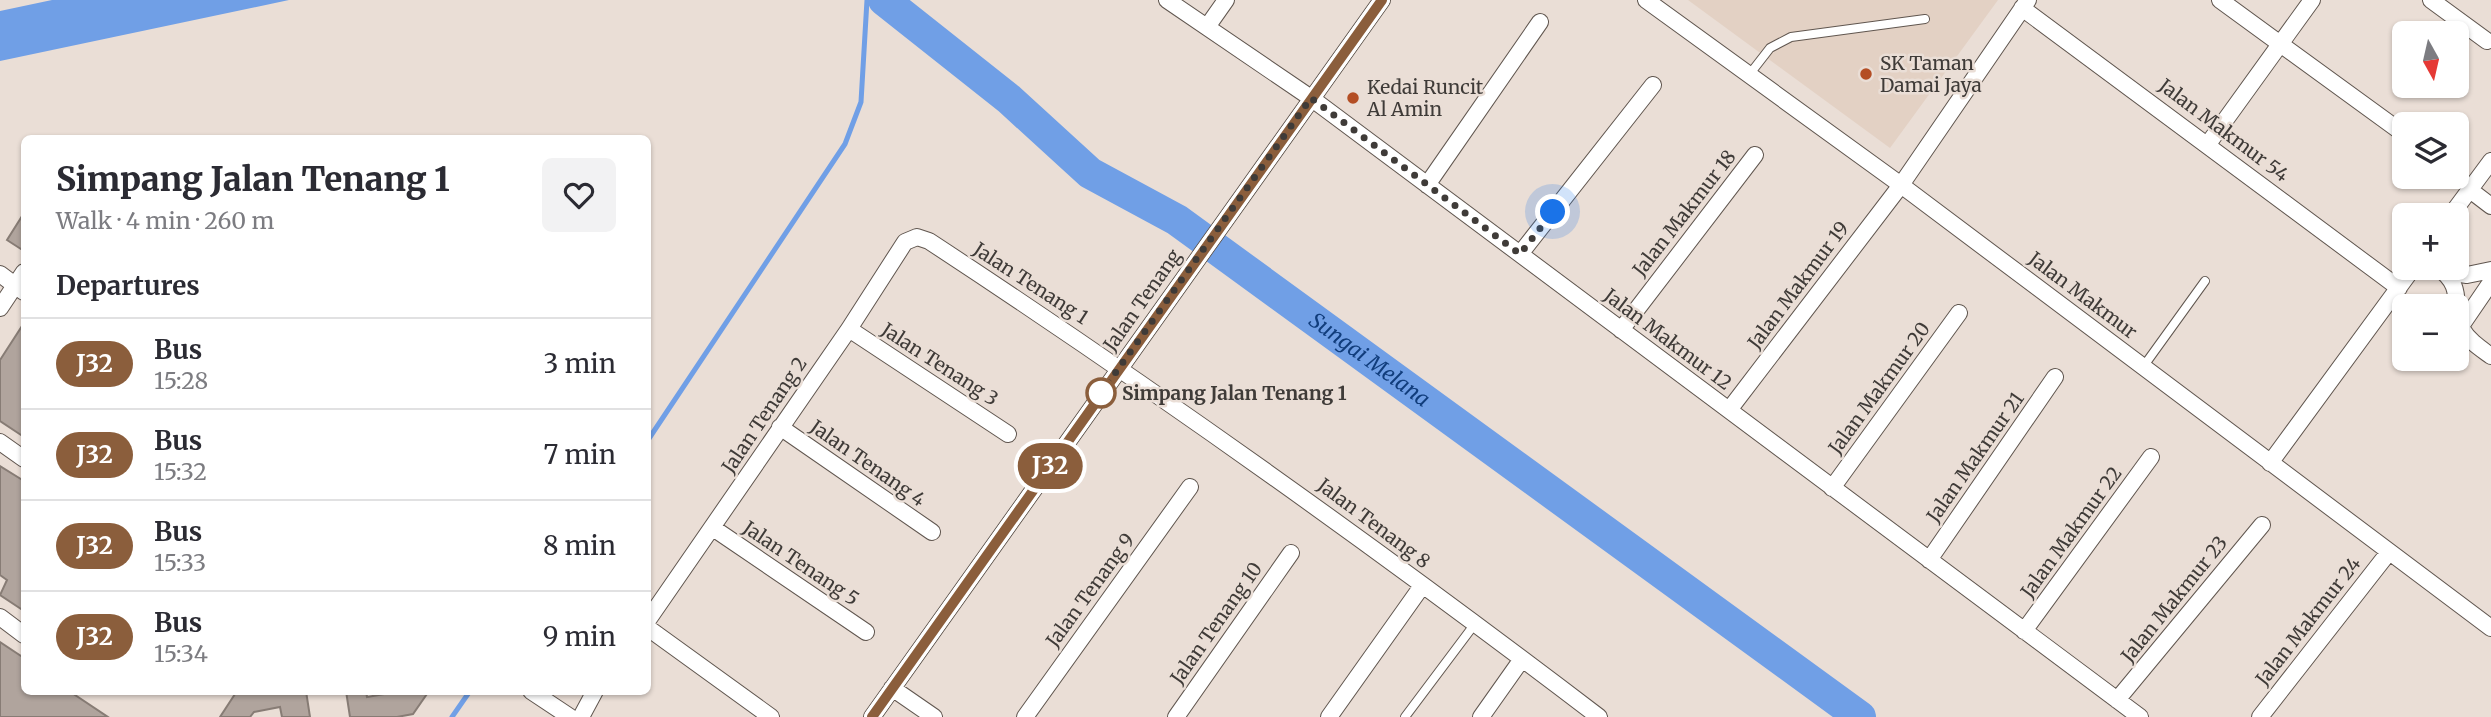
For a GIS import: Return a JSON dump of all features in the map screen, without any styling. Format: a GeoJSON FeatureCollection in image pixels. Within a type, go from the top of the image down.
{"type":"FeatureCollection","features":[{"type":"Feature","properties":{"kind":"street","name":"Jalan Makmur 12"},"geometry":{"type":"LineString","coordinates":[[1167,0],[1311,98],[2140,717]]}},
{"type":"Feature","properties":{"kind":"street"},"geometry":{"type":"LineString","coordinates":[[1207,27],[1226,0]]}},
{"type":"Feature","properties":{"kind":"street","name":"Jalan Tenang"},"geometry":{"type":"LineString","coordinates":[[872,717],[1382,0]]}},
{"type":"Feature","properties":{"kind":"street","name":"Jalan Makmur"},"geometry":{"type":"LineString","coordinates":[[1646,0],[1901,185],[2491,628]]}},
{"type":"Feature","properties":{"kind":"street"},"geometry":{"type":"LineString","coordinates":[[2220,0],[2392,125]]}},
{"type":"Feature","properties":{"kind":"street"},"geometry":{"type":"LineString","coordinates":[[2208,144],[2312,0]]}},
{"type":"Feature","properties":{"kind":"street"},"geometry":{"type":"LineString","coordinates":[[2431,0],[2487,41]]}},
{"type":"Feature","properties":{"kind":"street","name":"Jalan Makmur 54"},"geometry":{"type":"LineString","coordinates":[[2025,4],[2399,288]]}},
{"type":"Feature","properties":{"kind":"street","name":"Jalan Makmur 19"},"geometry":{"type":"LineString","coordinates":[[1729,411],[1901,185],[2025,4]]}},
{"type":"Feature","properties":{"kind":"street"},"geometry":{"type":"LineString","coordinates":[[1427,185],[1540,22]]}},
{"type":"Feature","properties":{"kind":"street"},"geometry":{"type":"LineString","coordinates":[[1520,254],[1653,85]]}},
{"type":"Feature","properties":{"kind":"street","name":"Jalan Makmur 18"},"geometry":{"type":"LineString","coordinates":[[1621,330],[1755,156]]}},
{"type":"Feature","properties":{"kind":"street"},"geometry":{"type":"LineString","coordinates":[[2460,203],[2491,161]]}},
{"type":"Feature","properties":{"kind":"street"},"geometry":{"type":"LineString","coordinates":[[2470,190],[2491,206]]}},
{"type":"Feature","properties":{"kind":"street","name":"Jalan Tenang 2"},"geometry":{"type":"LineString","coordinates":[[651,616],[849,329],[905,243],[917,237]]}},
{"type":"Feature","properties":{"kind":"street","name":"Jalan Tenang 1"},"geometry":{"type":"LineString","coordinates":[[917,237],[929,241],[1120,367]]}},
{"type":"Feature","properties":{"kind":"street"},"geometry":{"type":"LineString","coordinates":[[2469,275],[2491,270]]}},
{"type":"Feature","properties":{"kind":"street"},"geometry":{"type":"LineString","coordinates":[[0,274],[21,283],[0,307]]}},
{"type":"Feature","properties":{"kind":"street"},"geometry":{"type":"LineString","coordinates":[[2270,463],[2405,280]]}},
{"type":"Feature","properties":{"kind":"street"},"geometry":{"type":"LineString","coordinates":[[2469,314],[2491,282]]}},
{"type":"Feature","properties":{"kind":"street","name":"Jalan Makmur 20"},"geometry":{"type":"LineString","coordinates":[[1832,488],[1959,313]]}},
{"type":"Feature","properties":{"kind":"street","name":"Jalan Tenang 3"},"geometry":{"type":"LineString","coordinates":[[849,329],[1008,434]]}},
{"type":"Feature","properties":{"kind":"street"},"geometry":{"type":"LineString","coordinates":[[2469,338],[2491,356]]}},
{"type":"Feature","properties":{"kind":"street","name":"Jalan Tenang 8"},"geometry":{"type":"LineString","coordinates":[[1120,367],[1600,717]]}},
{"type":"Feature","properties":{"kind":"street","name":"Jalan Makmur 21"},"geometry":{"type":"LineString","coordinates":[[1929,560],[2055,377]]}},
{"type":"Feature","properties":{"kind":"street","name":"Jalan Tenang 4"},"geometry":{"type":"LineString","coordinates":[[780,427],[933,533]]}},
{"type":"Feature","properties":{"kind":"street"},"geometry":{"type":"LineString","coordinates":[[0,442],[21,457]]}},
{"type":"Feature","properties":{"kind":"street","name":"Jalan Makmur 22"},"geometry":{"type":"LineString","coordinates":[[2024,631],[2151,457]]}},
{"type":"Feature","properties":{"kind":"street","name":"Jalan Tenang 9"},"geometry":{"type":"LineString","coordinates":[[1025,717],[1190,487]]}},
{"type":"Feature","properties":{"kind":"street","name":"Jalan Makmur 23"},"geometry":{"type":"LineString","coordinates":[[2117,701],[2262,525]]}},
{"type":"Feature","properties":{"kind":"street","name":"Jalan Tenang 5"},"geometry":{"type":"LineString","coordinates":[[713,528],[866,632]]}},
{"type":"Feature","properties":{"kind":"street","name":"Jalan Makmur 24"},"geometry":{"type":"LineString","coordinates":[[2260,717],[2389,552]]}},
{"type":"Feature","properties":{"kind":"street","name":"Jalan Tenang 10"},"geometry":{"type":"LineString","coordinates":[[1175,717],[1291,553]]}},
{"type":"Feature","properties":{"kind":"street"},"geometry":{"type":"LineString","coordinates":[[1329,717],[1422,586]]}},
{"type":"Feature","properties":{"kind":"street"},"geometry":{"type":"LineString","coordinates":[[0,617],[21,633]]}},
{"type":"Feature","properties":{"kind":"street"},"geometry":{"type":"LineString","coordinates":[[651,630],[771,717]]}},
{"type":"Feature","properties":{"kind":"street"},"geometry":{"type":"LineString","coordinates":[[1481,717],[1522,659]]}},
{"type":"Feature","properties":{"kind":"street"},"geometry":{"type":"LineString","coordinates":[[892,688],[934,717]]}},
{"type":"Feature","properties":{"kind":"street"},"geometry":{"type":"LineString","coordinates":[[537,695],[570,717]]}},
{"type":"Feature","properties":{"kind":"street"},"geometry":{"type":"LineString","coordinates":[[581,717],[593,695]]}},
{"type":"Feature","properties":{"kind":"lane"},"geometry":{"type":"LineString","coordinates":[[1749,75],[1770,48],[1791,37],[1925,19]]}},
{"type":"Feature","properties":{"kind":"lane"},"geometry":{"type":"LineString","coordinates":[[2143,366],[2205,281]]}},
{"type":"Feature","properties":{"kind":"lane"},"geometry":{"type":"LineString","coordinates":[[1405,717],[1474,625]]}},
{"type":"Feature","properties":{"kind":"shaded area","name":"SK Taman Damai Jaya"},"geometry":{"type":"Polygon","coordinates":[[[1688,0],[1998,0],[1890,148],[1688,0]]]}},
{"type":"Feature","properties":{"kind":"water"},"geometry":{"type":"Polygon","coordinates":[[[52,0],[289,0],[0,61],[0,11],[52,0]]]}},
{"type":"Feature","properties":{"kind":"building"},"geometry":{"type":"Polygon","coordinates":[[[21,218],[21,249],[7,240],[21,218]]]}},
{"type":"Feature","properties":{"kind":"building"},"geometry":{"type":"Polygon","coordinates":[[[21,328],[21,435],[0,421],[0,360],[21,328]]]}},
{"type":"Feature","properties":{"kind":"building"},"geometry":{"type":"Polygon","coordinates":[[[0,466],[21,479],[21,609],[0,595],[7,580],[0,575],[0,466]]]}},
{"type":"Feature","properties":{"kind":"building"},"geometry":{"type":"Polygon","coordinates":[[[0,642],[21,656],[21,695],[75,695],[108,717],[0,717],[0,642]]]}},
{"type":"Feature","properties":{"kind":"building"},"geometry":{"type":"Polygon","coordinates":[[[234,695],[307,695],[310,717],[282,717],[280,707],[254,712],[250,717],[220,717],[234,695]]]}},
{"type":"Feature","properties":{"kind":"building"},"geometry":{"type":"Polygon","coordinates":[[[347,695],[426,695],[413,714],[397,717],[350,717],[347,695]]]}},
{"type":"Feature","properties":{"kind":"waterway"},"geometry":{"type":"LineString","coordinates":[[651,435],[845,144],[861,102],[867,0]]}},
{"type":"Feature","properties":{"kind":"waterway","name":"Sungai Melana"},"geometry":{"type":"LineString","coordinates":[[884,0],[1009,99],[1090,173],[1177,220],[1860,717]]}},
{"type":"Feature","properties":{"kind":"waterway"},"geometry":{"type":"LineString","coordinates":[[452,717],[467,695]]}},
{"type":"Feature","properties":{"kind":"bus line","name":"J32"},"geometry":{"type":"LineString","coordinates":[[872,717],[1382,0]]}},
{"type":"Feature","properties":{"kind":"place","name":"SK Taman Damai Jaya"},"geometry":{"type":"Point","coordinates":[1866,74]}},
{"type":"Feature","properties":{"kind":"place","name":"Kedai Runcit Al Amin"},"geometry":{"type":"Point","coordinates":[1353,98]}},
{"type":"Feature","properties":{"kind":"place","name":"Simpang Jalan Tenang 1"},"geometry":{"type":"Point","coordinates":[1101,393]}},
{"type":"Feature","properties":{"kind":"route"},"geometry":{"type":"LineString","coordinates":[[1101,393],[1311,98],[1520,254],[1553,212]]}}]}
